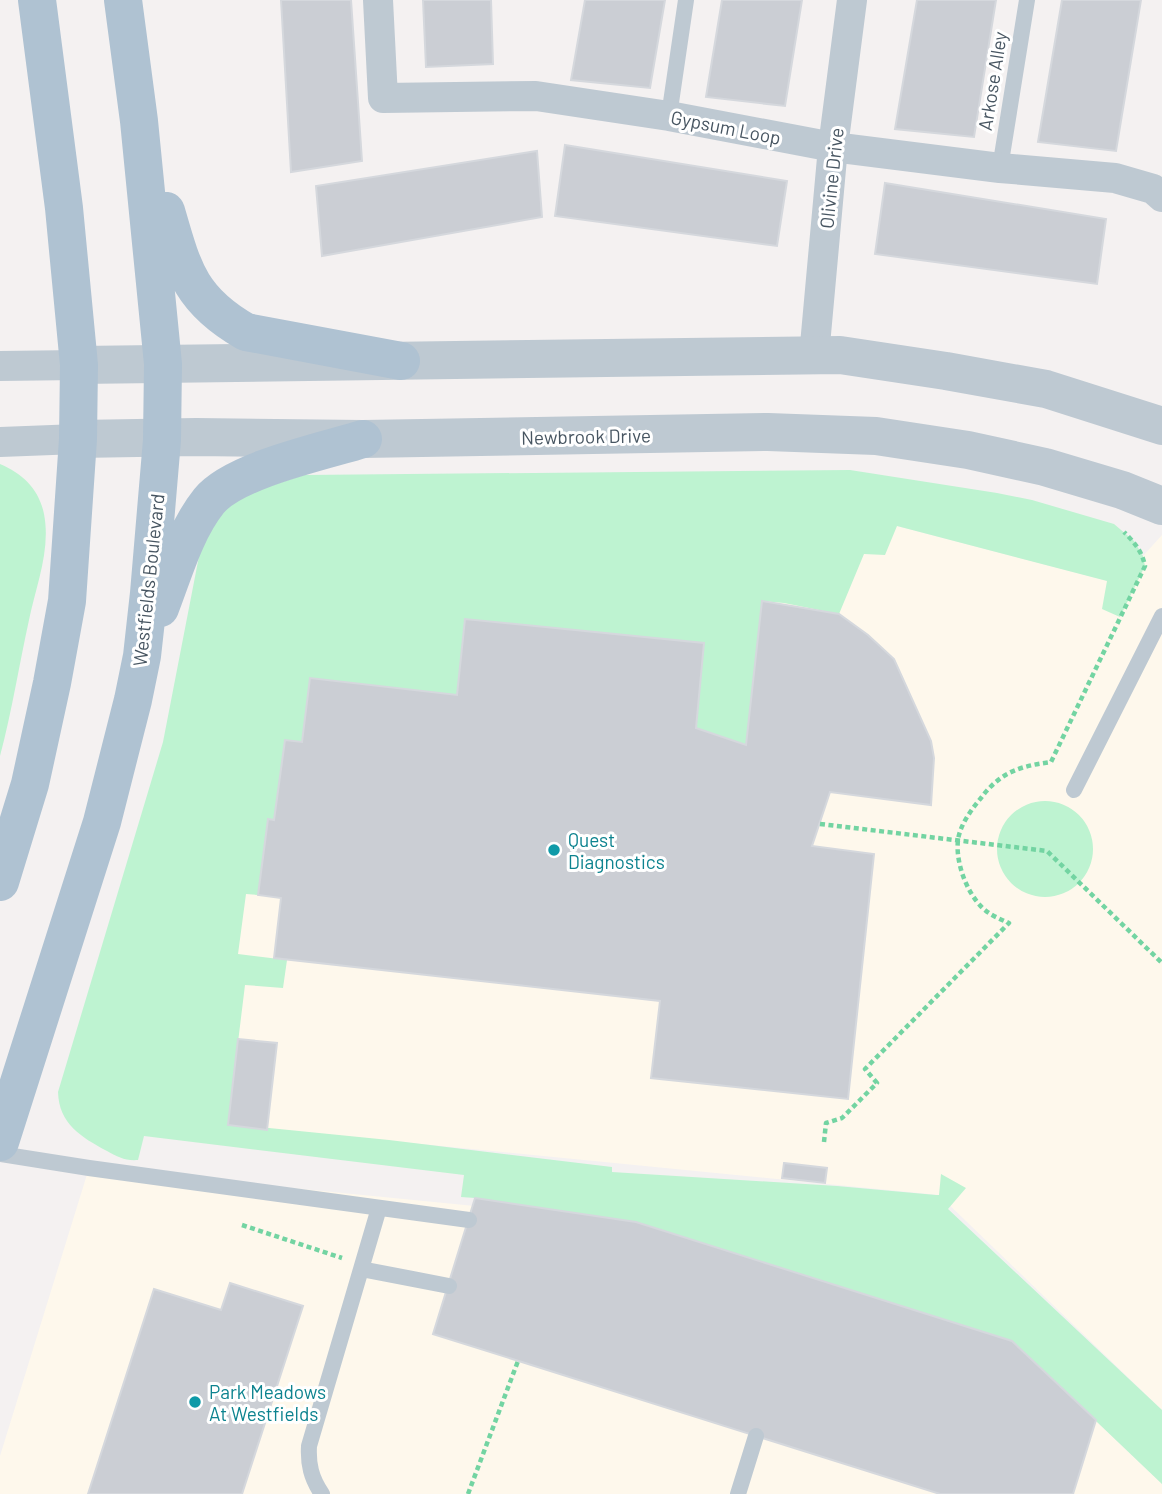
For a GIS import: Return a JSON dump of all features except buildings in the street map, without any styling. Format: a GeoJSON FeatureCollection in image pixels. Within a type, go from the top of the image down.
{"type":"FeatureCollection","features":[{"type":"Feature","properties":{"kind":"main road"},"geometry":{"type":"LineString","coordinates":[[0,883],[30,784],[67,601],[78,439],[79,365],[64,208],[37,0]]}},
{"type":"Feature","properties":{"kind":"main road","name":"Westfields Boulevard"},"geometry":{"type":"LineString","coordinates":[[0,1142],[102,822],[142,656],[162,440],[163,364],[139,121],[122,0]]}},
{"type":"Feature","properties":{"kind":"main road"},"geometry":{"type":"LineString","coordinates":[[139,121],[180,259],[190,281],[205,303],[225,320],[246,332],[401,361]]}},
{"type":"Feature","properties":{"kind":"main road"},"geometry":{"type":"LineString","coordinates":[[142,656],[186,540],[210,499],[245,475],[363,439]]}},
{"type":"Feature","properties":{"kind":"street","name":"Gypsum Loop"},"geometry":{"type":"LineString","coordinates":[[378,0],[383,99],[536,96],[669,116],[833,147],[999,168],[1115,177],[1153,189],[1162,197]]}},
{"type":"Feature","properties":{"kind":"street","name":"Olivine Drive"},"geometry":{"type":"LineString","coordinates":[[814,356],[833,147],[852,0]]}},
{"type":"Feature","properties":{"kind":"street"},"geometry":{"type":"LineString","coordinates":[[0,366],[840,355],[1046,389],[1162,426]]}},
{"type":"Feature","properties":{"kind":"street","name":"Newbrook Drive"},"geometry":{"type":"LineString","coordinates":[[0,442],[162,440],[196,437],[363,439],[768,432],[876,436],[968,450],[1045,467],[1122,490],[1162,506]]}},
{"type":"Feature","properties":{"kind":"lane"},"geometry":{"type":"LineString","coordinates":[[669,116],[686,0]]}},
{"type":"Feature","properties":{"kind":"lane","name":"Arkose Alley"},"geometry":{"type":"LineString","coordinates":[[999,168],[1027,0]]}},
{"type":"Feature","properties":{"kind":"lane"},"geometry":{"type":"LineString","coordinates":[[1074,790],[1162,616]]}},
{"type":"Feature","properties":{"kind":"lane"},"geometry":{"type":"LineString","coordinates":[[0,1154],[469,1220]]}},
{"type":"Feature","properties":{"kind":"lane"},"geometry":{"type":"LineString","coordinates":[[322,1494],[312,1476],[308,1459],[309,1446],[379,1208]]}},
{"type":"Feature","properties":{"kind":"lane"},"geometry":{"type":"LineString","coordinates":[[361,1269],[449,1286]]}},
{"type":"Feature","properties":{"kind":"lane"},"geometry":{"type":"LineString","coordinates":[[738,1494],[756,1436]]}},
{"type":"Feature","properties":{"kind":"path"},"geometry":{"type":"LineString","coordinates":[[824,1142],[826,1123],[842,1118],[877,1083],[865,1069],[1009,923],[988,913],[969,889],[962,873],[958,841],[973,807],[996,782],[1023,767],[1051,762],[1145,566],[1138,549],[1124,532]]}},
{"type":"Feature","properties":{"kind":"path"},"geometry":{"type":"LineString","coordinates":[[820,824],[1047,851],[1162,963]]}},
{"type":"Feature","properties":{"kind":"path"},"geometry":{"type":"LineString","coordinates":[[242,1225],[342,1259],[343,1266]]}},
{"type":"Feature","properties":{"kind":"path"},"geometry":{"type":"LineString","coordinates":[[468,1494],[518,1361]]}},
{"type":"Feature","properties":{"kind":"shaded area"},"geometry":{"type":"Polygon","coordinates":[[[897,526],[1108,581],[1120,617],[1143,556],[1162,535],[1162,1410],[939,1195],[228,1125],[249,586],[897,526]]]}},
{"type":"Feature","properties":{"kind":"shaded area"},"geometry":{"type":"Polygon","coordinates":[[[89,1168],[636,1222],[1012,1341],[1162,1484],[1162,1494],[0,1494],[0,1456],[89,1168]]]}},
{"type":"Feature","properties":{"kind":"green space"},"geometry":{"type":"Polygon","coordinates":[[[0,464],[23,478],[34,490],[42,505],[46,541],[0,756],[0,464]]]}},
{"type":"Feature","properties":{"kind":"green space"},"geometry":{"type":"Polygon","coordinates":[[[850,470],[1032,500],[1114,524],[1134,541],[1143,556],[1145,566],[1120,617],[1102,609],[1107,581],[897,526],[885,555],[864,554],[839,614],[762,601],[746,745],[696,728],[704,643],[466,619],[457,695],[310,678],[302,742],[285,740],[274,820],[268,820],[258,895],[246,894],[238,954],[287,960],[283,988],[245,985],[228,1124],[612,1167],[612,1172],[936,1195],[939,1195],[941,1174],[966,1188],[948,1209],[1162,1410],[1162,1484],[1012,1341],[636,1222],[461,1197],[464,1175],[144,1136],[138,1160],[125,1159],[80,1135],[62,1113],[58,1092],[163,742],[200,551],[207,533],[232,498],[304,475],[850,470]]]}},
{"type":"Feature","properties":{"kind":"green space"},"geometry":{"type":"Polygon","coordinates":[[[1045,801],[1064,804],[1079,815],[1090,830],[1093,849],[1090,868],[1079,883],[1064,894],[1045,897],[1026,894],[1011,883],[1000,868],[997,849],[1000,830],[1011,815],[1026,804],[1045,801]]]}},
{"type":"Feature","properties":{"kind":"place","name":"Quest Diagnostics"},"geometry":{"type":"Point","coordinates":[554,850]}},
{"type":"Feature","properties":{"kind":"place","name":"Park Meadows At Westfields"},"geometry":{"type":"Point","coordinates":[195,1402]}}]}
